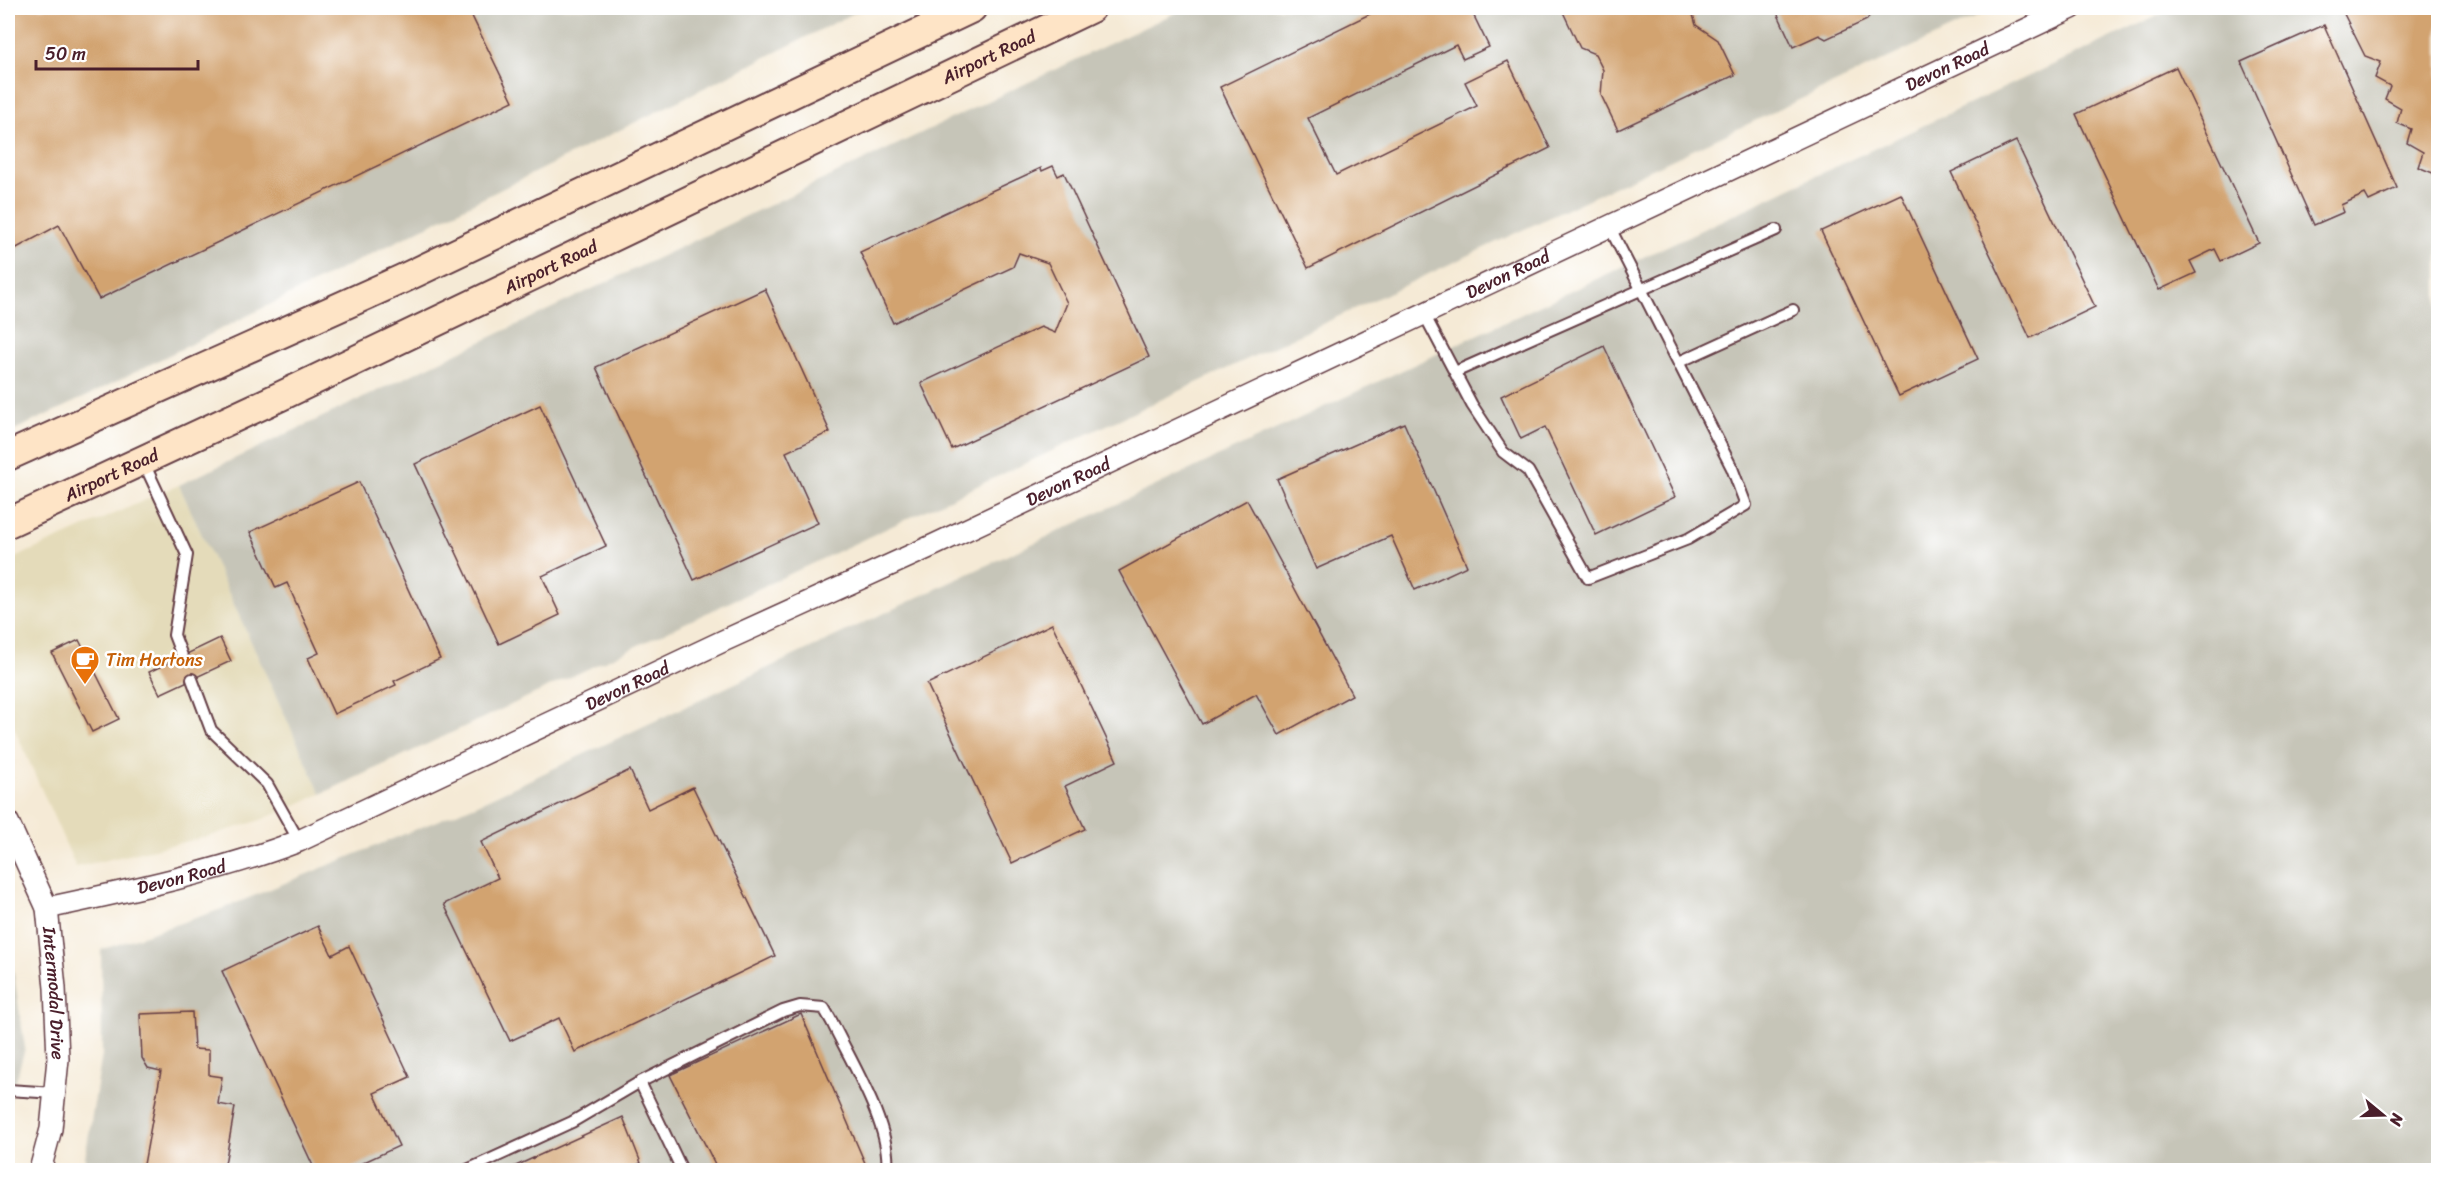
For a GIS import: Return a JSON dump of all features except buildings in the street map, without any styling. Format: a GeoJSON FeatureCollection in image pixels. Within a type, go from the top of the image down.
{"type":"FeatureCollection","features":[{"type":"Feature","properties":{"kind":"main road"},"geometry":{"type":"LineString","coordinates":[[8,456],[402,279],[972,8]]}},
{"type":"Feature","properties":{"kind":"main road","name":"Airport Road"},"geometry":{"type":"LineString","coordinates":[[8,523],[143,461],[1091,8]]}},
{"type":"Feature","properties":{"kind":"street","name":"Devon Road"},"geometry":{"type":"LineString","coordinates":[[47,908],[194,875],[250,860],[298,841],[2072,8]]}},
{"type":"Feature","properties":{"kind":"street","name":"Intermodal Drive"},"geometry":{"type":"LineString","coordinates":[[8,822],[47,908],[55,988],[58,1059],[51,1129],[40,1170]]}},
{"type":"Feature","properties":{"kind":"lane"},"geometry":{"type":"LineString","coordinates":[[1424,314],[1455,372],[1503,452],[1528,471],[1588,578],[1688,539],[1746,505],[1732,468],[1609,226]]}},
{"type":"Feature","properties":{"kind":"lane"},"geometry":{"type":"LineString","coordinates":[[1455,372],[1776,230]]}},
{"type":"Feature","properties":{"kind":"lane"},"geometry":{"type":"LineString","coordinates":[[1678,362],[1793,310]]}},
{"type":"Feature","properties":{"kind":"lane"},"geometry":{"type":"LineString","coordinates":[[143,461],[187,555],[174,635],[182,656]]}},
{"type":"Feature","properties":{"kind":"lane"},"geometry":{"type":"LineString","coordinates":[[192,679],[211,730],[267,784],[298,841]]}},
{"type":"Feature","properties":{"kind":"lane"},"geometry":{"type":"LineString","coordinates":[[467,1170],[572,1122],[640,1082],[783,1011],[800,1006],[824,1008],[869,1099],[883,1134],[889,1157],[887,1170]]}},
{"type":"Feature","properties":{"kind":"lane"},"geometry":{"type":"LineString","coordinates":[[640,1082],[682,1170]]}},
{"type":"Feature","properties":{"kind":"lane"},"geometry":{"type":"LineString","coordinates":[[8,1090],[55,1093]]}},
{"type":"Feature","properties":{"kind":"shaded area"},"geometry":{"type":"Polygon","coordinates":[[[8,8],[864,8],[85,397],[8,433],[8,8]]]}},
{"type":"Feature","properties":{"kind":"shaded area"},"geometry":{"type":"Polygon","coordinates":[[[1185,8],[1995,8],[321,794],[179,485],[1185,8]]]}},
{"type":"Feature","properties":{"kind":"shaded area"},"geometry":{"type":"Polygon","coordinates":[[[2174,8],[2438,8],[2438,1170],[83,1170],[102,1055],[101,950],[222,909],[478,804],[2174,8]]]}},
{"type":"Feature","properties":{"kind":"shaded area"},"geometry":{"type":"Polygon","coordinates":[[[179,485],[321,794],[261,820],[210,836],[76,867],[8,714],[8,561],[179,485]]]}},
{"type":"Feature","properties":{"kind":"shaded area"},"geometry":{"type":"Polygon","coordinates":[[[8,934],[25,1048],[8,1108],[8,934]]]}},
{"type":"Feature","properties":{"kind":"place","name":"Tim Hortons"},"geometry":{"type":"Point","coordinates":[85,686]}}]}
